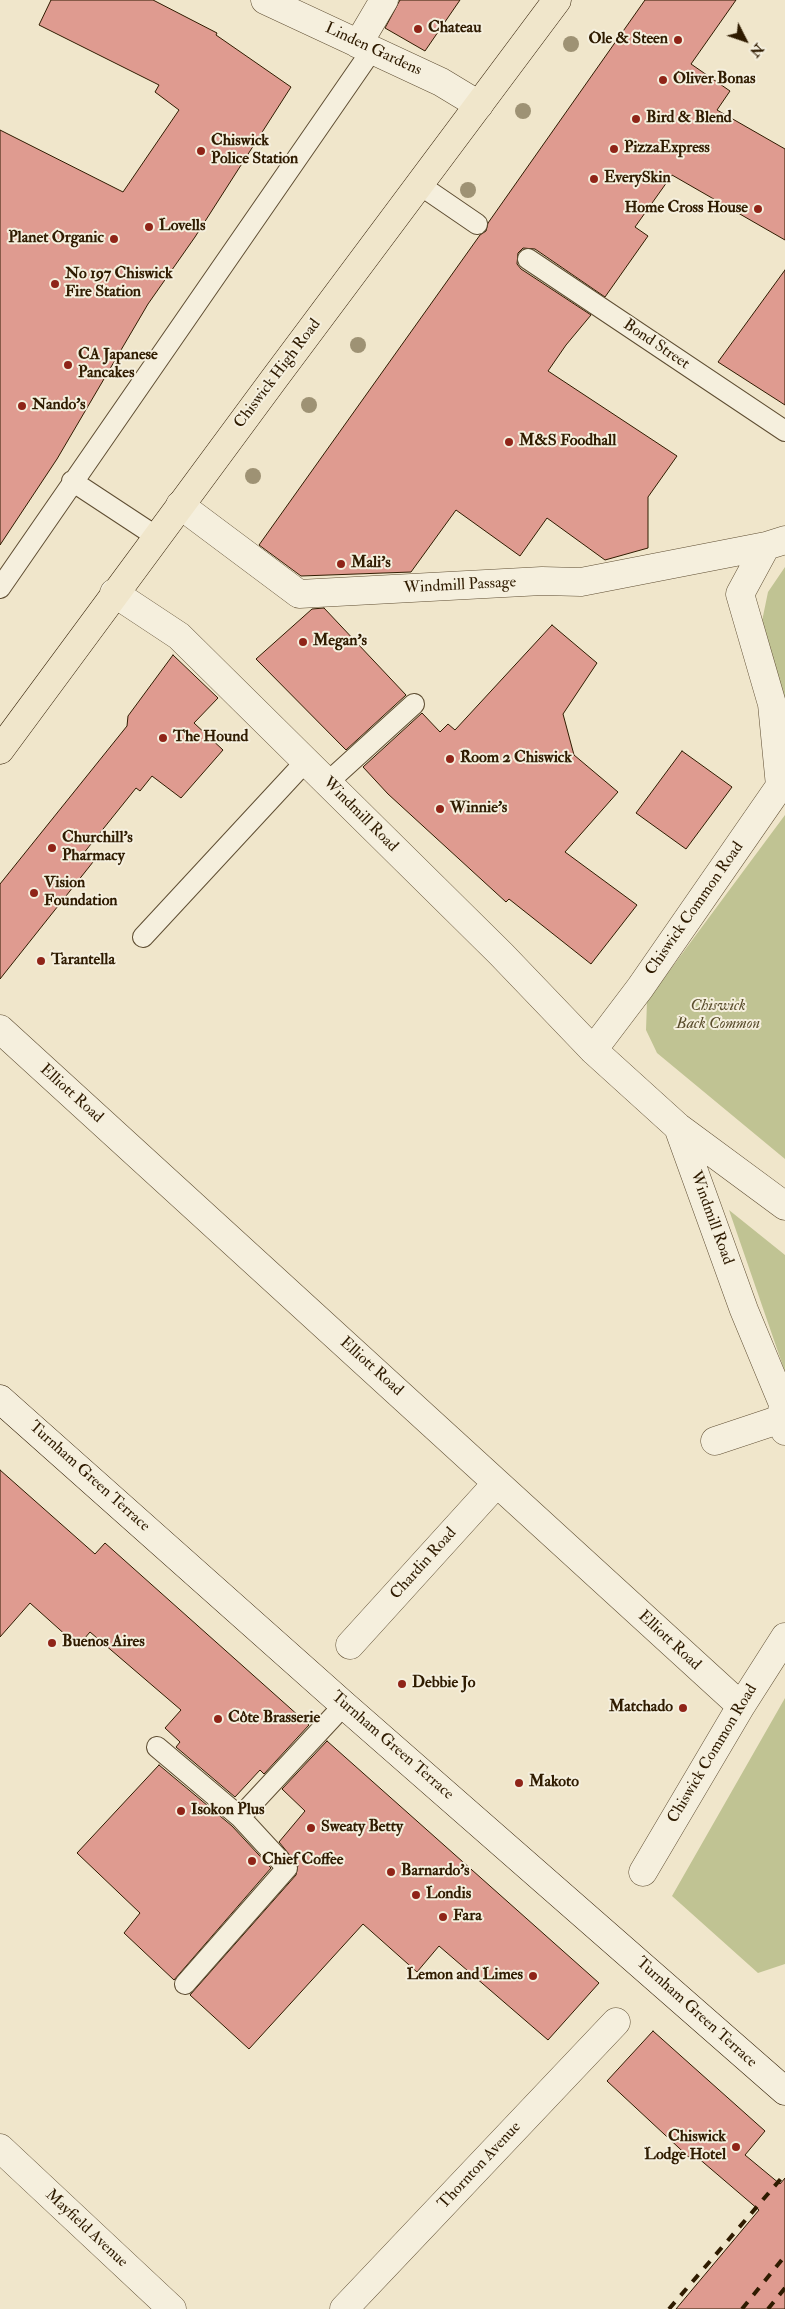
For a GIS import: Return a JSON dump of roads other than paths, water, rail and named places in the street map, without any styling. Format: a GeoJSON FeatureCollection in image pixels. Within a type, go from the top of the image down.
{"type":"FeatureCollection","features":[{"type":"Feature","properties":{"kind":"main road","name":"Chiswick High Road"},"geometry":{"type":"LineString","coordinates":[[0,750],[114,593],[557,0]]}},
{"type":"Feature","properties":{"kind":"street","name":"Linden Gardens"},"geometry":{"type":"LineString","coordinates":[[265,0],[441,82],[479,105]]}},
{"type":"Feature","properties":{"kind":"street"},"geometry":{"type":"LineString","coordinates":[[365,47],[384,0]]}},
{"type":"Feature","properties":{"kind":"street","name":"Windmill Passage"},"geometry":{"type":"LineString","coordinates":[[180,505],[299,594],[542,581],[581,582],[776,543]]}},
{"type":"Feature","properties":{"kind":"street","name":"Chiswick Common Road"},"geometry":{"type":"LineString","coordinates":[[594,1050],[640,988],[780,786],[772,704],[740,594],[776,543]]}},
{"type":"Feature","properties":{"kind":"street","name":"Windmill Road"},"geometry":{"type":"LineString","coordinates":[[114,593],[179,636],[501,954],[594,1050]]}},
{"type":"Feature","properties":{"kind":"street","name":"Elliott Road"},"geometry":{"type":"LineString","coordinates":[[0,1029],[741,1706]]}},
{"type":"Feature","properties":{"kind":"street"},"geometry":{"type":"LineString","coordinates":[[594,1050],[678,1127],[785,1206]]}},
{"type":"Feature","properties":{"kind":"street","name":"Windmill Road"},"geometry":{"type":"LineString","coordinates":[[678,1127],[744,1310],[784,1404],[783,1425]]}},
{"type":"Feature","properties":{"kind":"street","name":"Turnham Green Terrace"},"geometry":{"type":"LineString","coordinates":[[0,1399],[344,1705],[785,2091]]}},
{"type":"Feature","properties":{"kind":"street"},"geometry":{"type":"LineString","coordinates":[[715,1441],[783,1425]]}},
{"type":"Feature","properties":{"kind":"street","name":"Chardin Road"},"geometry":{"type":"LineString","coordinates":[[350,1645],[497,1483]]}},
{"type":"Feature","properties":{"kind":"street","name":"Chiswick Common Road"},"geometry":{"type":"LineString","coordinates":[[643,1872],[741,1706],[785,1637]]}},
{"type":"Feature","properties":{"kind":"street","name":"Thornton Avenue"},"geometry":{"type":"LineString","coordinates":[[344,2309],[616,2022]]}},
{"type":"Feature","properties":{"kind":"street","name":"Mayfield Avenue"},"geometry":{"type":"LineString","coordinates":[[0,2148],[172,2309]]}},
{"type":"Feature","properties":{"kind":"lane"},"geometry":{"type":"LineString","coordinates":[[0,588],[365,47]]}},
{"type":"Feature","properties":{"kind":"lane"},"geometry":{"type":"LineString","coordinates":[[420,185],[477,224]]}},
{"type":"Feature","properties":{"kind":"lane","name":"Bond Street"},"geometry":{"type":"LineString","coordinates":[[528,258],[785,431]]}},
{"type":"Feature","properties":{"kind":"lane"},"geometry":{"type":"LineString","coordinates":[[72,481],[156,537]]}},
{"type":"Feature","properties":{"kind":"lane"},"geometry":{"type":"LineString","coordinates":[[327,783],[414,704]]}},
{"type":"Feature","properties":{"kind":"lane"},"geometry":{"type":"LineString","coordinates":[[143,937],[306,762]]}},
{"type":"Feature","properties":{"kind":"lane"},"geometry":{"type":"LineString","coordinates":[[240,1817],[344,1705]]}},
{"type":"Feature","properties":{"kind":"lane"},"geometry":{"type":"LineString","coordinates":[[158,1746],[240,1817],[287,1868],[185,1984]]}},
{"type":"Feature","properties":{"kind":"railway"},"geometry":{"type":"LineString","coordinates":[[669,2309],[785,2174]]}},
{"type":"Feature","properties":{"kind":"railway"},"geometry":{"type":"LineString","coordinates":[[742,2309],[785,2256]]}},
{"type":"Feature","properties":{"kind":"railway"},"geometry":{"type":"LineString","coordinates":[[768,2309],[785,2288]]}},
{"type":"Feature","properties":{"kind":"place","name":"Chateau"},"geometry":{"type":"Point","coordinates":[418,29]}},
{"type":"Feature","properties":{"kind":"place","name":"Ole & Steen"},"geometry":{"type":"Point","coordinates":[678,40]}},
{"type":"Feature","properties":{"kind":"place","name":"Oliver Bonas"},"geometry":{"type":"Point","coordinates":[663,80]}},
{"type":"Feature","properties":{"kind":"place","name":"Bird & Blend"},"geometry":{"type":"Point","coordinates":[636,119]}},
{"type":"Feature","properties":{"kind":"place","name":"PizzaExpress"},"geometry":{"type":"Point","coordinates":[614,149]}},
{"type":"Feature","properties":{"kind":"place","name":"Chiswick Police Station"},"geometry":{"type":"Point","coordinates":[201,151]}},
{"type":"Feature","properties":{"kind":"place","name":"EverySkin"},"geometry":{"type":"Point","coordinates":[594,179]}},
{"type":"Feature","properties":{"kind":"place","name":"Home Cross House"},"geometry":{"type":"Point","coordinates":[758,209]}},
{"type":"Feature","properties":{"kind":"place","name":"Lovells"},"geometry":{"type":"Point","coordinates":[149,227]}},
{"type":"Feature","properties":{"kind":"place","name":"Planet Organic"},"geometry":{"type":"Point","coordinates":[114,239]}},
{"type":"Feature","properties":{"kind":"place","name":"No 197 Chiswick Fire Station"},"geometry":{"type":"Point","coordinates":[55,284]}},
{"type":"Feature","properties":{"kind":"place","name":"CA Japanese Pancakes"},"geometry":{"type":"Point","coordinates":[68,365]}},
{"type":"Feature","properties":{"kind":"place","name":"Nando's"},"geometry":{"type":"Point","coordinates":[22,406]}},
{"type":"Feature","properties":{"kind":"place","name":"M&S Foodhall"},"geometry":{"type":"Point","coordinates":[509,442]}},
{"type":"Feature","properties":{"kind":"place","name":"Mali's"},"geometry":{"type":"Point","coordinates":[341,564]}},
{"type":"Feature","properties":{"kind":"place","name":"Megan's"},"geometry":{"type":"Point","coordinates":[303,642]}},
{"type":"Feature","properties":{"kind":"place","name":"The Hound"},"geometry":{"type":"Point","coordinates":[163,738]}},
{"type":"Feature","properties":{"kind":"place","name":"Room 2 Chiswick"},"geometry":{"type":"Point","coordinates":[450,759]}},
{"type":"Feature","properties":{"kind":"place","name":"Winnie's"},"geometry":{"type":"Point","coordinates":[440,809]}},
{"type":"Feature","properties":{"kind":"place","name":"Churchill's Pharmacy"},"geometry":{"type":"Point","coordinates":[52,848]}},
{"type":"Feature","properties":{"kind":"place","name":"Vision Foundation"},"geometry":{"type":"Point","coordinates":[34,893]}},
{"type":"Feature","properties":{"kind":"place","name":"Tarantella"},"geometry":{"type":"Point","coordinates":[41,961]}},
{"type":"Feature","properties":{"kind":"place","name":"Buenos Aires"},"geometry":{"type":"Point","coordinates":[52,1643]}},
{"type":"Feature","properties":{"kind":"place","name":"Debbie Jo"},"geometry":{"type":"Point","coordinates":[402,1684]}},
{"type":"Feature","properties":{"kind":"place","name":"Matchado"},"geometry":{"type":"Point","coordinates":[683,1708]}},
{"type":"Feature","properties":{"kind":"place","name":"Côte Brasserie"},"geometry":{"type":"Point","coordinates":[218,1719]}},
{"type":"Feature","properties":{"kind":"place","name":"Makoto"},"geometry":{"type":"Point","coordinates":[519,1783]}},
{"type":"Feature","properties":{"kind":"place","name":"Isokon Plus"},"geometry":{"type":"Point","coordinates":[181,1811]}},
{"type":"Feature","properties":{"kind":"place","name":"Sweaty Betty"},"geometry":{"type":"Point","coordinates":[311,1828]}},
{"type":"Feature","properties":{"kind":"place","name":"Chief Coffee"},"geometry":{"type":"Point","coordinates":[252,1861]}},
{"type":"Feature","properties":{"kind":"place","name":"Barnardo's"},"geometry":{"type":"Point","coordinates":[391,1872]}},
{"type":"Feature","properties":{"kind":"place","name":"Londis"},"geometry":{"type":"Point","coordinates":[416,1895]}},
{"type":"Feature","properties":{"kind":"place","name":"Fara"},"geometry":{"type":"Point","coordinates":[443,1917]}},
{"type":"Feature","properties":{"kind":"place","name":"Lemon and Limes"},"geometry":{"type":"Point","coordinates":[533,1976]}},
{"type":"Feature","properties":{"kind":"place","name":"Chiswick Lodge Hotel"},"geometry":{"type":"Point","coordinates":[736,2147]}},
{"type":"Feature","properties":{"kind":"park label","name":"Chiswick Back Common"},"geometry":{"type":"Point","coordinates":[718,1016]}}]}
